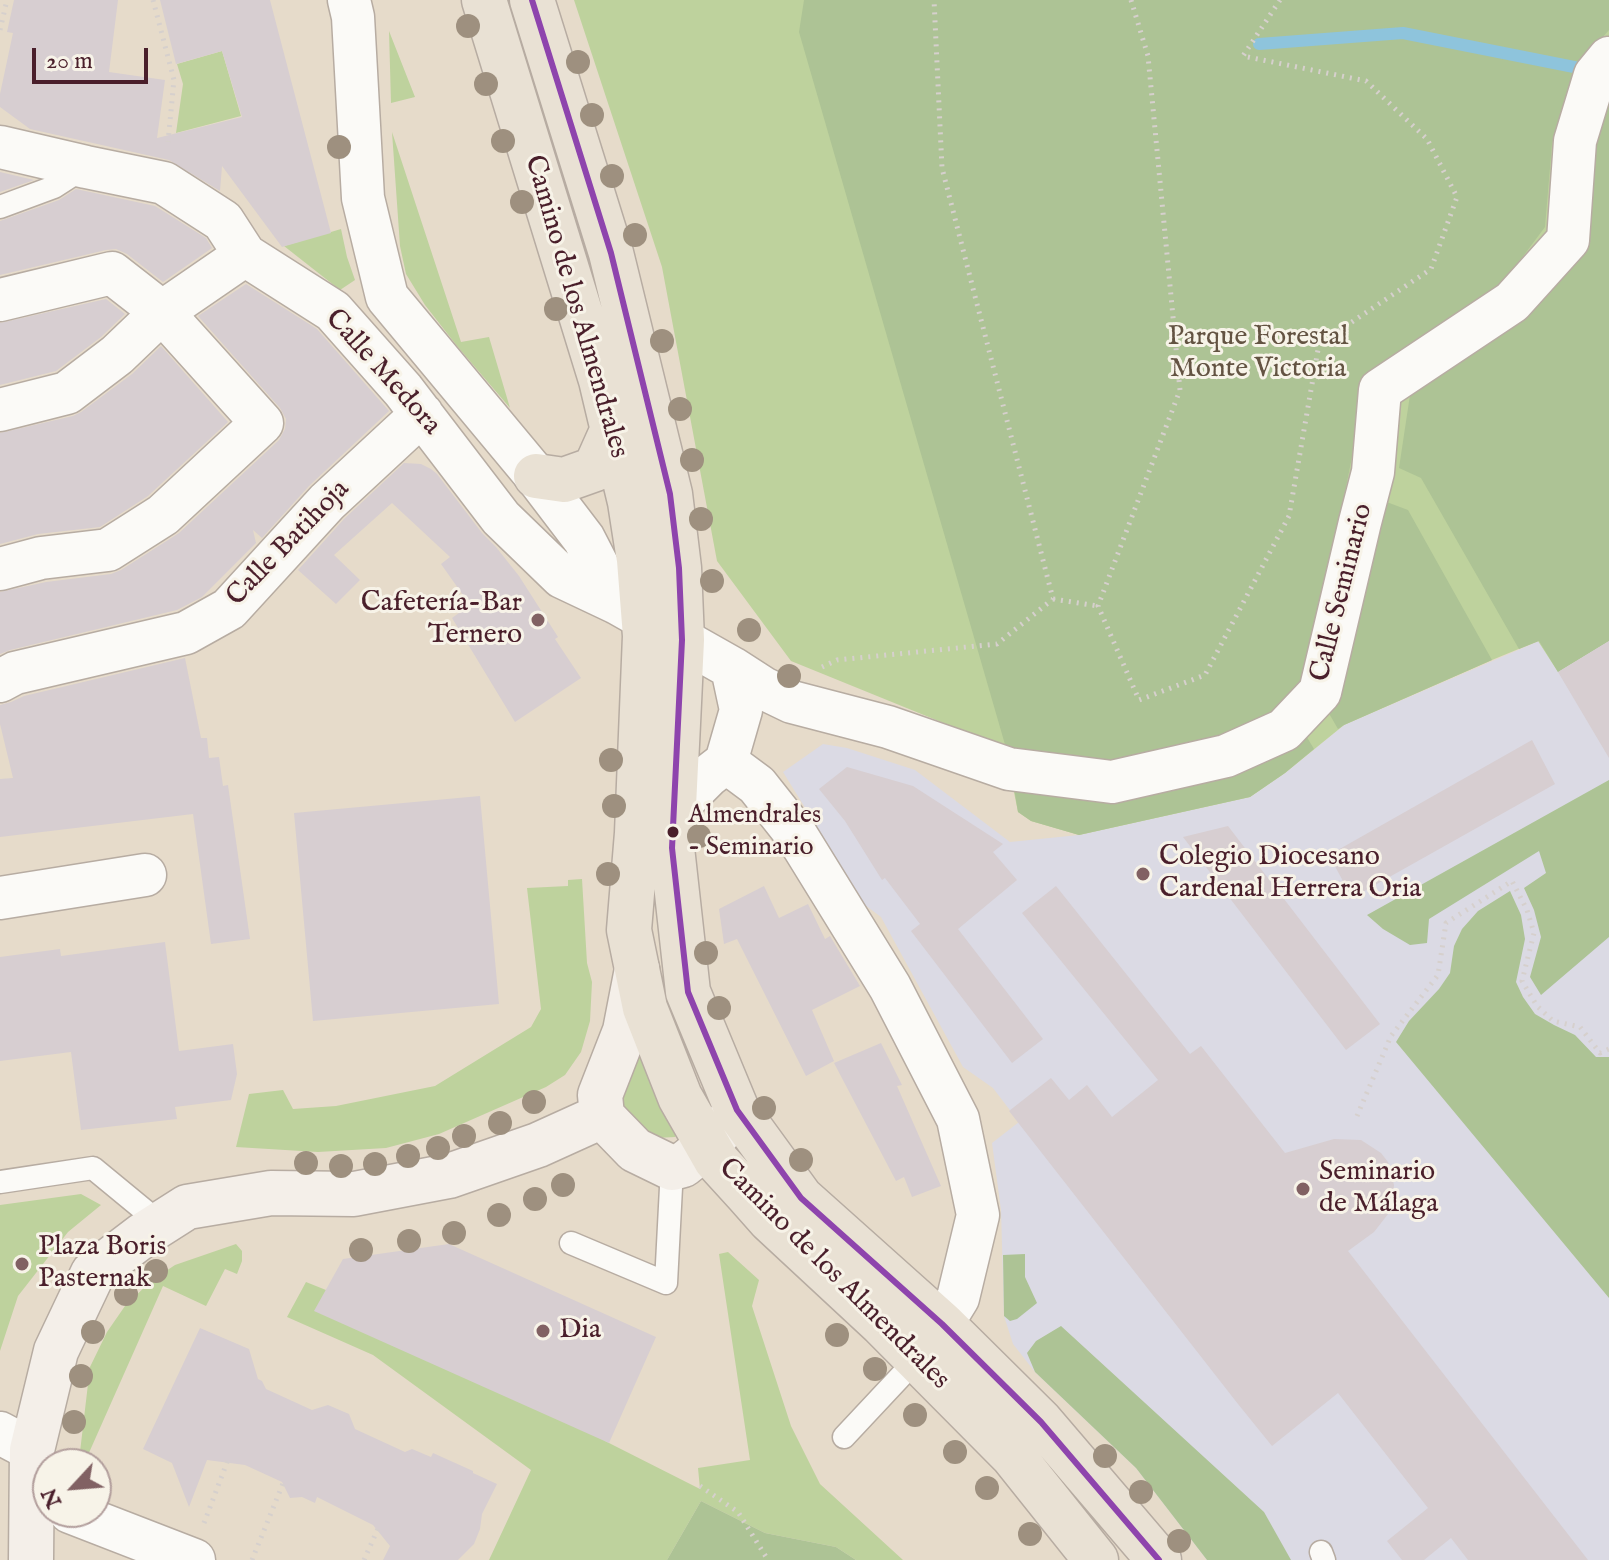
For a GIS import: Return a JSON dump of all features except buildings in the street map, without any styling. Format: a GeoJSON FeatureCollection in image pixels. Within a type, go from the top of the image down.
{"type":"FeatureCollection","features":[{"type":"Feature","properties":{"kind":"main road","name":"Camino de los Almendrales"},"geometry":{"type":"LineString","coordinates":[[484,0],[601,380],[630,502],[639,560],[630,611],[645,636],[629,930],[645,1008],[680,1097],[690,1157],[716,1160],[770,1220],[882,1324],[1013,1456],[1096,1560]]}},
{"type":"Feature","properties":{"kind":"main road","name":"Camino de los Almendrales"},"geometry":{"type":"LineString","coordinates":[[532,0],[611,253],[670,494],[679,568],[682,640],[672,848],[688,992],[737,1110],[801,1198],[942,1324],[1041,1422],[1159,1560]]}},
{"type":"Feature","properties":{"kind":"main road"},"geometry":{"type":"LineString","coordinates":[[536,476],[564,480],[595,469],[612,431]]}},
{"type":"Feature","properties":{"kind":"street","name":"Camino de los Almendrales"},"geometry":{"type":"LineString","coordinates":[[349,0],[353,17],[363,198],[387,297],[536,476],[584,539],[630,611]]}},
{"type":"Feature","properties":{"kind":"street","name":"Calle Seminario"},"geometry":{"type":"LineString","coordinates":[[732,668],[792,702],[888,727],[1009,769],[1112,782],[1226,756],[1284,730],[1320,692],[1373,472],[1380,390],[1512,302],[1568,240],[1575,141],[1595,75],[1609,58]]}},
{"type":"Feature","properties":{"kind":"street"},"geometry":{"type":"LineString","coordinates":[[0,147],[164,183],[223,221],[245,255],[162,312],[117,355],[67,393],[0,410]]}},
{"type":"Feature","properties":{"kind":"street","name":"Calle Medora"},"geometry":{"type":"LineString","coordinates":[[245,255],[333,311],[403,390],[501,518],[562,577],[630,611]]}},
{"type":"Feature","properties":{"kind":"street"},"geometry":{"type":"LineString","coordinates":[[0,300],[112,273],[162,312],[262,423],[163,515],[108,550],[41,558],[0,569]]}},
{"type":"Feature","properties":{"kind":"street","name":"Calle Batihoja"},"geometry":{"type":"LineString","coordinates":[[0,681],[15,673],[186,633],[229,609],[327,502],[422,414]]}},
{"type":"Feature","properties":{"kind":"street"},"geometry":{"type":"LineString","coordinates":[[630,611],[732,668],[741,710],[726,762],[675,809]]}},
{"type":"Feature","properties":{"kind":"street"},"geometry":{"type":"LineString","coordinates":[[726,762],[757,785],[795,833],[890,987],[958,1119],[978,1215],[958,1298],[942,1324]]}},
{"type":"Feature","properties":{"kind":"street"},"geometry":{"type":"LineString","coordinates":[[0,898],[145,875]]}},
{"type":"Feature","properties":{"kind":"street"},"geometry":{"type":"LineString","coordinates":[[637,969],[625,1031],[600,1095],[602,1116],[635,1150],[690,1157],[737,1110]]}},
{"type":"Feature","properties":{"kind":"street"},"geometry":{"type":"LineString","coordinates":[[32,1472],[16,1442],[93,1273],[187,1207],[271,1193],[354,1194],[449,1176],[538,1145],[602,1116]]}},
{"type":"Feature","properties":{"kind":"street"},"geometry":{"type":"LineString","coordinates":[[31,1560],[42,1528]]}},
{"type":"Feature","properties":{"kind":"street"},"geometry":{"type":"LineString","coordinates":[[110,1528],[192,1559]]}},
{"type":"Feature","properties":{"kind":"lane"},"geometry":{"type":"LineString","coordinates":[[0,207],[54,187],[86,167]]}},
{"type":"Feature","properties":{"kind":"lane"},"geometry":{"type":"LineString","coordinates":[[571,1243],[666,1283],[690,1157]]}},
{"type":"Feature","properties":{"kind":"lane"},"geometry":{"type":"LineString","coordinates":[[0,1182],[93,1168],[161,1224]]}},
{"type":"Feature","properties":{"kind":"lane"},"geometry":{"type":"LineString","coordinates":[[844,1437],[917,1359]]}},
{"type":"Feature","properties":{"kind":"path"},"geometry":{"type":"LineString","coordinates":[[0,30],[7,0]]}},
{"type":"Feature","properties":{"kind":"path"},"geometry":{"type":"LineString","coordinates":[[153,0],[174,80],[164,183]]}},
{"type":"Feature","properties":{"kind":"path"},"geometry":{"type":"LineString","coordinates":[[934,0],[942,168],[1053,599]]}},
{"type":"Feature","properties":{"kind":"path"},"geometry":{"type":"LineString","coordinates":[[1131,0],[1148,56],[1180,390],[1098,606],[1139,700],[1205,675],[1289,516],[1319,344],[1431,269],[1457,197],[1427,139],[1366,81],[1243,56],[1280,0]]}},
{"type":"Feature","properties":{"kind":"path"},"geometry":{"type":"LineString","coordinates":[[814,670],[837,660],[997,644],[1053,599],[1098,606]]}},
{"type":"Feature","properties":{"kind":"path"},"geometry":{"type":"LineString","coordinates":[[1357,1116],[1391,1036],[1438,975],[1446,923],[1512,881],[1527,910],[1534,933],[1522,981],[1537,1006],[1553,1021],[1580,1027],[1600,1053],[1609,1049]]}},
{"type":"Feature","properties":{"kind":"path"},"geometry":{"type":"LineString","coordinates":[[192,1559],[229,1457]]}},
{"type":"Feature","properties":{"kind":"path"},"geometry":{"type":"LineString","coordinates":[[252,1560],[284,1481]]}},
{"type":"Feature","properties":{"kind":"path"},"geometry":{"type":"LineString","coordinates":[[700,1486],[738,1512],[768,1560]]}},
{"type":"Feature","properties":{"kind":"path"},"geometry":{"type":"LineString","coordinates":[[364,1560],[380,1524]]}},
{"type":"Feature","properties":{"kind":"shaded area","name":"Seminario de Málaga"},"geometry":{"type":"Polygon","coordinates":[[[1539,641],[1609,641],[1609,1560],[1207,1560],[1136,1468],[1035,1372],[1013,1344],[1004,1316],[1001,1210],[992,1143],[1019,1122],[993,1088],[963,1067],[881,917],[865,905],[783,772],[823,744],[847,748],[915,770],[1010,842],[1079,835],[1250,797],[1344,725],[1539,641]]]}},
{"type":"Feature","properties":{"kind":"green space","name":"Parque Forestal Monte Victoria"},"geometry":{"type":"Polygon","coordinates":[[[574,0],[1609,0],[1609,641],[1558,672],[1538,641],[1492,660],[1344,725],[1250,797],[1079,835],[1031,821],[1018,812],[1005,748],[791,661],[717,561],[662,267],[574,0]]]}},
{"type":"Feature","properties":{"kind":"green space","name":"Parque Forestal Monte Victoria"},"geometry":{"type":"Polygon","coordinates":[[[804,0],[1609,0],[1609,30],[1574,70],[1552,144],[1545,227],[1500,287],[1368,377],[1305,676],[1270,720],[1222,742],[1125,765],[1006,748],[799,32],[804,0]]]}},
{"type":"Feature","properties":{"kind":"green space"},"geometry":{"type":"Polygon","coordinates":[[[389,31],[415,97],[391,103],[389,31]]]}},
{"type":"Feature","properties":{"kind":"green space"},"geometry":{"type":"Polygon","coordinates":[[[222,51],[241,116],[176,133],[183,84],[177,64],[222,51]]]}},
{"type":"Feature","properties":{"kind":"green space"},"geometry":{"type":"Polygon","coordinates":[[[1609,98],[1609,641],[1558,672],[1539,641],[1519,649],[1421,478],[1399,468],[1410,395],[1520,315],[1595,151],[1609,98]]]}},
{"type":"Feature","properties":{"kind":"green space"},"geometry":{"type":"Polygon","coordinates":[[[392,132],[461,342],[489,337],[510,408],[425,305],[406,274],[400,246],[392,132]]]}},
{"type":"Feature","properties":{"kind":"green space"},"geometry":{"type":"Polygon","coordinates":[[[341,229],[355,280],[340,290],[284,246],[341,229]]]}},
{"type":"Feature","properties":{"kind":"green space"},"geometry":{"type":"Polygon","coordinates":[[[1384,501],[1408,510],[1492,660],[1338,729],[1327,710],[1384,501]]]}},
{"type":"Feature","properties":{"kind":"green space"},"geometry":{"type":"Polygon","coordinates":[[[1302,729],[1314,749],[1250,797],[1079,835],[1031,821],[1018,812],[1012,776],[1099,799],[1302,729]]]}},
{"type":"Feature","properties":{"kind":"green space"},"geometry":{"type":"Polygon","coordinates":[[[1609,780],[1609,937],[1541,995],[1530,977],[1541,937],[1524,888],[1546,873],[1539,851],[1429,919],[1427,943],[1410,945],[1367,915],[1609,780]]]}},
{"type":"Feature","properties":{"kind":"green space"},"geometry":{"type":"Polygon","coordinates":[[[582,879],[587,963],[592,982],[590,1021],[581,1052],[565,1075],[546,1087],[439,1134],[386,1148],[318,1152],[236,1147],[249,1094],[283,1090],[293,1109],[336,1106],[435,1086],[531,1027],[541,1009],[527,888],[568,886],[568,880],[582,879]]]}},
{"type":"Feature","properties":{"kind":"green space"},"geometry":{"type":"Polygon","coordinates":[[[1510,891],[1521,915],[1525,939],[1516,982],[1523,997],[1535,1014],[1575,1035],[1596,1057],[1609,1057],[1609,1298],[1396,1042],[1409,1021],[1450,973],[1454,946],[1462,929],[1478,911],[1510,891]]]}},
{"type":"Feature","properties":{"kind":"green space"},"geometry":{"type":"Polygon","coordinates":[[[641,1046],[678,1133],[675,1137],[656,1138],[643,1134],[621,1105],[624,1079],[641,1046]]]}},
{"type":"Feature","properties":{"kind":"green space"},"geometry":{"type":"Polygon","coordinates":[[[81,1194],[101,1205],[68,1232],[18,1296],[0,1351],[0,1205],[81,1194]]]}},
{"type":"Feature","properties":{"kind":"green space"},"geometry":{"type":"Polygon","coordinates":[[[236,1244],[242,1251],[237,1274],[225,1269],[206,1306],[163,1286],[91,1448],[80,1448],[90,1367],[107,1332],[125,1306],[151,1281],[175,1265],[236,1244]]]}},
{"type":"Feature","properties":{"kind":"green space"},"geometry":{"type":"Polygon","coordinates":[[[728,1252],[759,1280],[752,1306],[791,1426],[820,1484],[903,1560],[856,1560],[836,1547],[765,1533],[701,1501],[667,1560],[489,1560],[531,1470],[373,1355],[287,1317],[306,1282],[326,1290],[700,1489],[698,1468],[750,1460],[719,1254],[728,1252]]]}},
{"type":"Feature","properties":{"kind":"green space"},"geometry":{"type":"Polygon","coordinates":[[[1025,1254],[1025,1277],[1037,1303],[1010,1321],[1004,1316],[1003,1255],[1025,1254]]]}},
{"type":"Feature","properties":{"kind":"green space"},"geometry":{"type":"Polygon","coordinates":[[[1061,1326],[1264,1512],[1291,1560],[1207,1560],[1136,1468],[1035,1372],[1027,1353],[1036,1341],[1061,1326]]]}},
{"type":"Feature","properties":{"kind":"green space"},"geometry":{"type":"Polygon","coordinates":[[[701,1501],[765,1533],[836,1547],[856,1560],[667,1560],[701,1501]]]}},
{"type":"Feature","properties":{"kind":"waterway"},"geometry":{"type":"LineString","coordinates":[[1259,44],[1403,33],[1579,68]]}},
{"type":"Feature","properties":{"kind":"transit line"},"geometry":{"type":"LineString","coordinates":[[532,0],[611,253],[670,494],[679,568],[682,640],[672,848],[688,992],[737,1110],[801,1198],[942,1324],[1041,1422],[1159,1560]]}},
{"type":"Feature","properties":{"kind":"place","name":"Cafetería-Bar Ternero"},"geometry":{"type":"Point","coordinates":[538,620]}},
{"type":"Feature","properties":{"kind":"place","name":"Almendrales - Seminario"},"geometry":{"type":"Point","coordinates":[673,832]}},
{"type":"Feature","properties":{"kind":"place","name":"Colegio Diocesano Cardenal Herrera Oria"},"geometry":{"type":"Point","coordinates":[1143,874]}},
{"type":"Feature","properties":{"kind":"place","name":"Seminario de Málaga"},"geometry":{"type":"Point","coordinates":[1303,1189]}},
{"type":"Feature","properties":{"kind":"place","name":"Plaza Boris Pasternak"},"geometry":{"type":"Point","coordinates":[22,1264]}},
{"type":"Feature","properties":{"kind":"place","name":"Dia"},"geometry":{"type":"Point","coordinates":[543,1331]}}]}
